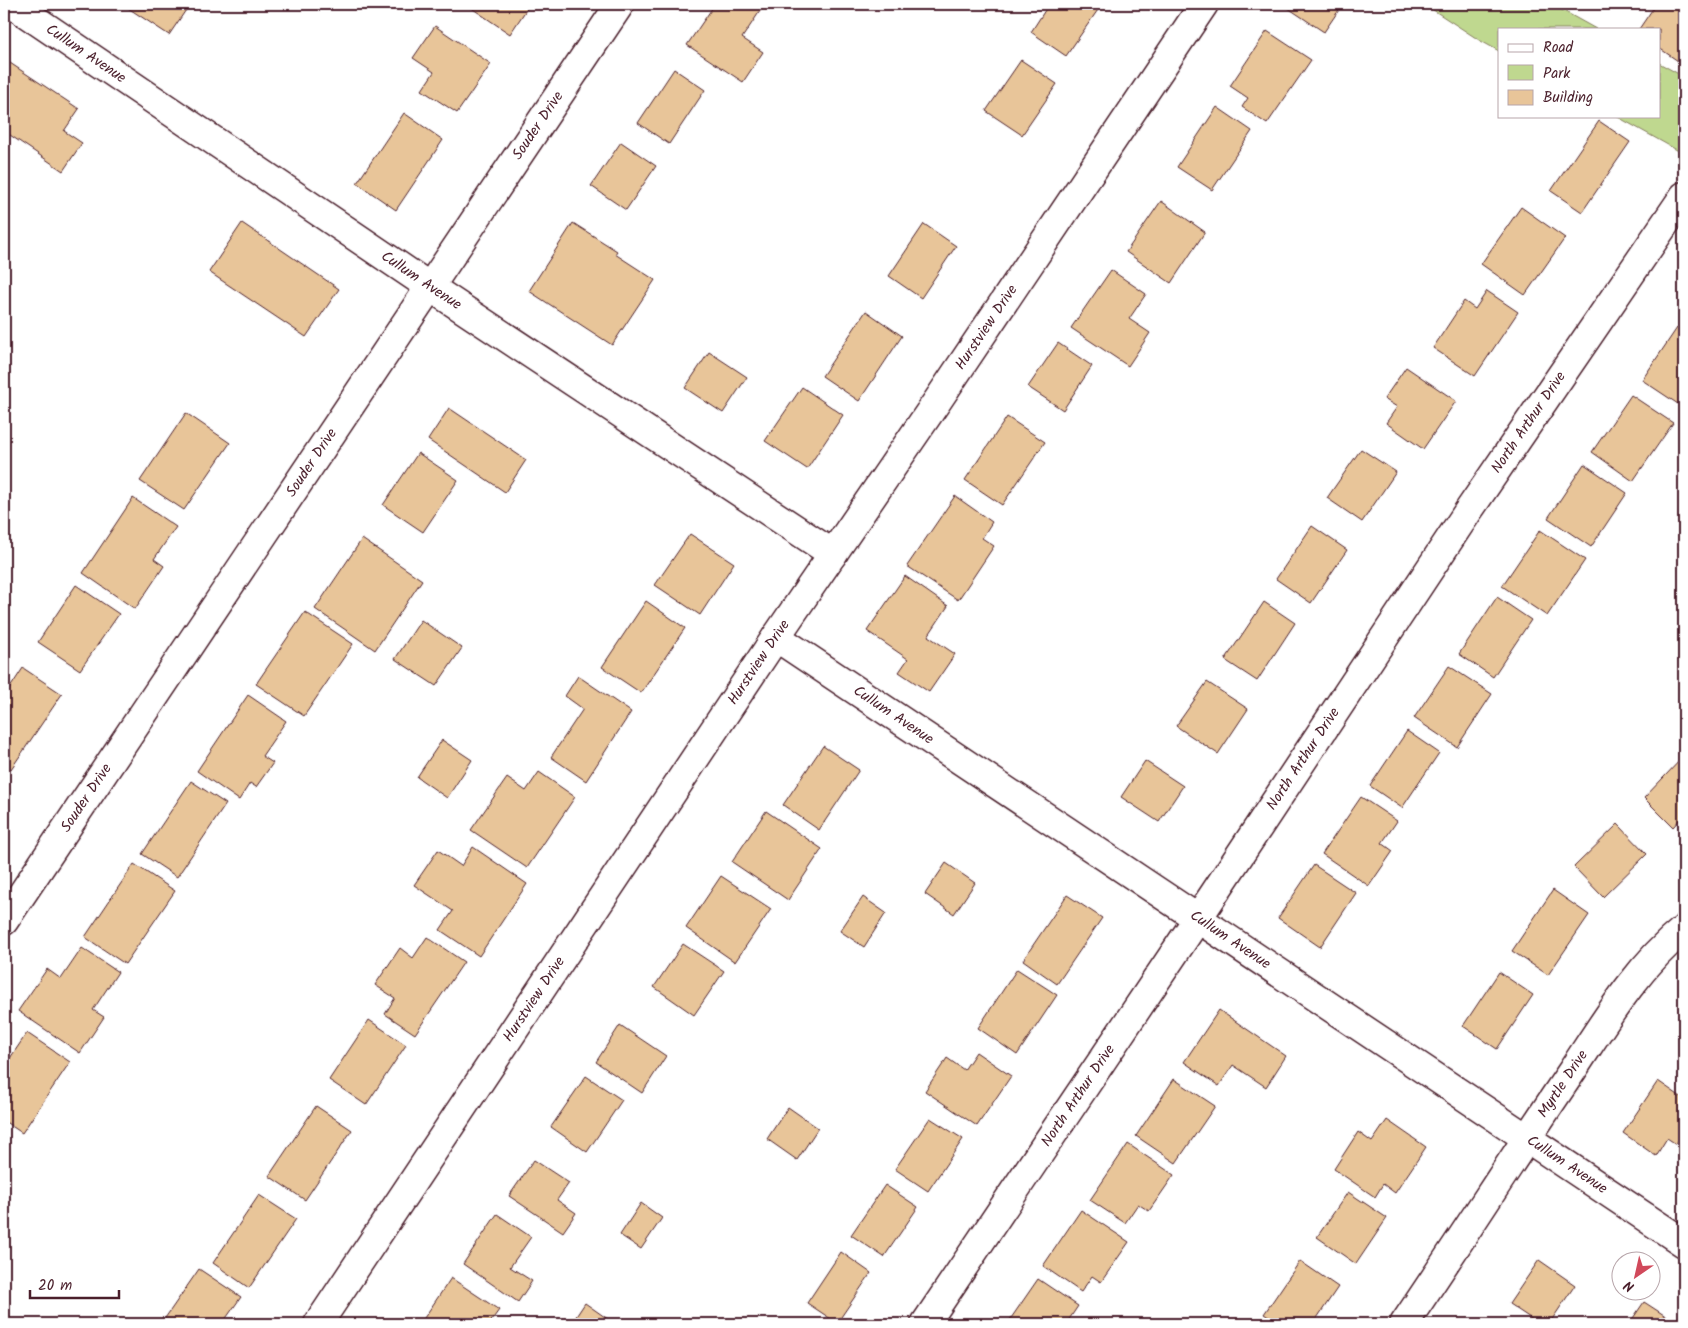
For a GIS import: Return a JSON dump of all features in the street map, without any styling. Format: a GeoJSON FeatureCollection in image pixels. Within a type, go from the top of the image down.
{"type":"FeatureCollection","features":[{"type":"Feature","properties":{"kind":"street","name":"Cullum Avenue"},"geometry":{"type":"LineString","coordinates":[[12,4],[430,287],[833,554]]}},
{"type":"Feature","properties":{"kind":"street","name":"Souder Drive"},"geometry":{"type":"LineString","coordinates":[[4,921],[620,4]]}},
{"type":"Feature","properties":{"kind":"street","name":"Hurstview Drive"},"geometry":{"type":"LineString","coordinates":[[318,1324],[776,637],[1204,4]]}},
{"type":"Feature","properties":{"kind":"street","name":"North Arthur Drive"},"geometry":{"type":"LineString","coordinates":[[924,1324],[1198,918],[1467,514],[1684,196]]}},
{"type":"Feature","properties":{"kind":"street","name":"Cullum Avenue"},"geometry":{"type":"LineString","coordinates":[[776,637],[1684,1243]]}},
{"type":"Feature","properties":{"kind":"street","name":"Myrtle Drive"},"geometry":{"type":"LineString","coordinates":[[1404,1324],[1626,990],[1666,944],[1684,929]]}},
{"type":"Feature","properties":{"kind":"green space"},"geometry":{"type":"Polygon","coordinates":[[[1424,4],[1551,4],[1594,28],[1498,28],[1498,50],[1424,4]]]}},
{"type":"Feature","properties":{"kind":"green space"},"geometry":{"type":"Polygon","coordinates":[[[1660,64],[1684,77],[1684,154],[1620,118],[1660,118],[1660,64]]]}},
{"type":"Feature","properties":{"kind":"building"},"geometry":{"type":"Polygon","coordinates":[[[127,4],[190,4],[169,35],[125,6],[127,4]]]}},
{"type":"Feature","properties":{"kind":"building"},"geometry":{"type":"Polygon","coordinates":[[[472,4],[530,4],[510,34],[470,7],[472,4]]]}},
{"type":"Feature","properties":{"kind":"building"},"geometry":{"type":"Polygon","coordinates":[[[715,4],[764,5],[742,38],[763,52],[743,82],[687,45],[715,4]]]}},
{"type":"Feature","properties":{"kind":"building"},"geometry":{"type":"Polygon","coordinates":[[[1049,4],[1102,4],[1066,56],[1031,32],[1049,4]]]}},
{"type":"Feature","properties":{"kind":"building"},"geometry":{"type":"Polygon","coordinates":[[[1287,4],[1343,4],[1324,32],[1285,6],[1287,4]]]}},
{"type":"Feature","properties":{"kind":"building"},"geometry":{"type":"Polygon","coordinates":[[[1656,4],[1684,4],[1684,58],[1681,63],[1660,49],[1660,28],[1640,28],[1656,4]]]}},
{"type":"Feature","properties":{"kind":"building"},"geometry":{"type":"Polygon","coordinates":[[[435,26],[491,64],[457,113],[422,90],[434,72],[413,58],[435,26]]]}},
{"type":"Feature","properties":{"kind":"building"},"geometry":{"type":"Polygon","coordinates":[[[1267,31],[1311,60],[1267,124],[1242,107],[1248,98],[1230,86],[1267,31]]]}},
{"type":"Feature","properties":{"kind":"building"},"geometry":{"type":"Polygon","coordinates":[[[4,59],[79,109],[64,131],[82,143],[63,171],[4,131],[4,59]]]}},
{"type":"Feature","properties":{"kind":"building"},"geometry":{"type":"Polygon","coordinates":[[[1021,60],[1057,84],[1022,135],[986,111],[1021,60]]]}},
{"type":"Feature","properties":{"kind":"building"},"geometry":{"type":"Polygon","coordinates":[[[674,69],[705,90],[669,144],[638,123],[674,69]]]}},
{"type":"Feature","properties":{"kind":"building"},"geometry":{"type":"Polygon","coordinates":[[[1217,107],[1252,131],[1212,190],[1177,167],[1217,107]]]}},
{"type":"Feature","properties":{"kind":"building"},"geometry":{"type":"Polygon","coordinates":[[[404,113],[443,140],[396,210],[357,183],[404,113]]]}},
{"type":"Feature","properties":{"kind":"building"},"geometry":{"type":"Polygon","coordinates":[[[1599,121],[1630,142],[1582,212],[1551,191],[1599,121]]]}},
{"type":"Feature","properties":{"kind":"building"},"geometry":{"type":"Polygon","coordinates":[[[621,142],[656,166],[626,210],[591,186],[621,142]]]}},
{"type":"Feature","properties":{"kind":"building"},"geometry":{"type":"Polygon","coordinates":[[[1161,201],[1205,232],[1171,283],[1126,252],[1161,201]]]}},
{"type":"Feature","properties":{"kind":"building"},"geometry":{"type":"Polygon","coordinates":[[[1521,207],[1565,238],[1525,295],[1481,264],[1521,207]]]}},
{"type":"Feature","properties":{"kind":"building"},"geometry":{"type":"Polygon","coordinates":[[[242,223],[339,289],[306,337],[209,272],[242,223]]]}},
{"type":"Feature","properties":{"kind":"building"},"geometry":{"type":"Polygon","coordinates":[[[573,223],[617,251],[615,254],[655,280],[612,345],[529,291],[573,223]]]}},
{"type":"Feature","properties":{"kind":"building"},"geometry":{"type":"Polygon","coordinates":[[[924,224],[956,246],[921,298],[889,276],[924,224]]]}},
{"type":"Feature","properties":{"kind":"building"},"geometry":{"type":"Polygon","coordinates":[[[1111,270],[1146,294],[1129,319],[1150,333],[1128,366],[1071,328],[1111,270]]]}},
{"type":"Feature","properties":{"kind":"building"},"geometry":{"type":"Polygon","coordinates":[[[1487,291],[1518,312],[1475,376],[1433,348],[1464,301],[1475,309],[1487,291]]]}},
{"type":"Feature","properties":{"kind":"building"},"geometry":{"type":"Polygon","coordinates":[[[866,311],[902,336],[859,401],[822,376],[866,311]]]}},
{"type":"Feature","properties":{"kind":"building"},"geometry":{"type":"Polygon","coordinates":[[[1677,328],[1684,332],[1684,408],[1642,380],[1677,328]]]}},
{"type":"Feature","properties":{"kind":"building"},"geometry":{"type":"Polygon","coordinates":[[[1058,343],[1092,366],[1063,410],[1028,387],[1058,343]]]}},
{"type":"Feature","properties":{"kind":"building"},"geometry":{"type":"Polygon","coordinates":[[[709,352],[747,377],[723,413],[685,388],[709,352]]]}},
{"type":"Feature","properties":{"kind":"building"},"geometry":{"type":"Polygon","coordinates":[[[1406,367],[1456,401],[1423,449],[1386,423],[1397,407],[1384,399],[1406,367]]]}},
{"type":"Feature","properties":{"kind":"building"},"geometry":{"type":"Polygon","coordinates":[[[802,387],[843,415],[807,469],[765,441],[802,387]]]}},
{"type":"Feature","properties":{"kind":"building"},"geometry":{"type":"Polygon","coordinates":[[[1631,395],[1673,423],[1633,481],[1592,452],[1631,395]]]}},
{"type":"Feature","properties":{"kind":"building"},"geometry":{"type":"Polygon","coordinates":[[[449,408],[526,460],[505,492],[428,440],[449,408]]]}},
{"type":"Feature","properties":{"kind":"building"},"geometry":{"type":"Polygon","coordinates":[[[186,413],[230,443],[184,510],[140,481],[186,413]]]}},
{"type":"Feature","properties":{"kind":"building"},"geometry":{"type":"Polygon","coordinates":[[[1007,417],[1045,442],[1002,505],[965,480],[1007,417]]]}},
{"type":"Feature","properties":{"kind":"building"},"geometry":{"type":"Polygon","coordinates":[[[1361,449],[1396,472],[1362,522],[1327,498],[1361,449]]]}},
{"type":"Feature","properties":{"kind":"building"},"geometry":{"type":"Polygon","coordinates":[[[418,453],[458,480],[423,532],[383,505],[418,453]]]}},
{"type":"Feature","properties":{"kind":"building"},"geometry":{"type":"Polygon","coordinates":[[[1584,464],[1627,493],[1591,547],[1548,518],[1584,464]]]}},
{"type":"Feature","properties":{"kind":"building"},"geometry":{"type":"Polygon","coordinates":[[[955,496],[992,522],[982,538],[994,546],[958,600],[907,566],[955,496]]]}},
{"type":"Feature","properties":{"kind":"building"},"geometry":{"type":"Polygon","coordinates":[[[133,498],[176,527],[154,559],[164,566],[135,609],[83,573],[133,498]]]}},
{"type":"Feature","properties":{"kind":"building"},"geometry":{"type":"Polygon","coordinates":[[[1312,526],[1347,550],[1311,603],[1276,579],[1312,526]]]}},
{"type":"Feature","properties":{"kind":"building"},"geometry":{"type":"Polygon","coordinates":[[[1540,530],[1585,560],[1547,616],[1502,586],[1540,530]]]}},
{"type":"Feature","properties":{"kind":"building"},"geometry":{"type":"Polygon","coordinates":[[[690,534],[734,563],[700,615],[655,585],[690,534]]]}},
{"type":"Feature","properties":{"kind":"building"},"geometry":{"type":"Polygon","coordinates":[[[362,539],[422,580],[375,650],[315,609],[362,539]]]}},
{"type":"Feature","properties":{"kind":"building"},"geometry":{"type":"Polygon","coordinates":[[[905,576],[948,606],[928,636],[955,654],[929,692],[899,672],[908,659],[867,631],[905,576]]]}},
{"type":"Feature","properties":{"kind":"building"},"geometry":{"type":"Polygon","coordinates":[[[76,585],[119,614],[80,670],[38,642],[76,585]]]}},
{"type":"Feature","properties":{"kind":"building"},"geometry":{"type":"Polygon","coordinates":[[[1497,597],[1531,620],[1493,677],[1459,654],[1497,597]]]}},
{"type":"Feature","properties":{"kind":"building"},"geometry":{"type":"Polygon","coordinates":[[[646,601],[685,628],[641,693],[602,667],[646,601]]]}},
{"type":"Feature","properties":{"kind":"building"},"geometry":{"type":"Polygon","coordinates":[[[1264,602],[1295,623],[1257,681],[1225,660],[1264,602]]]}},
{"type":"Feature","properties":{"kind":"building"},"geometry":{"type":"Polygon","coordinates":[[[305,612],[353,644],[304,716],[256,684],[305,612]]]}},
{"type":"Feature","properties":{"kind":"building"},"geometry":{"type":"Polygon","coordinates":[[[421,620],[462,648],[436,686],[395,659],[421,620]]]}},
{"type":"Feature","properties":{"kind":"building"},"geometry":{"type":"Polygon","coordinates":[[[1449,666],[1492,694],[1457,747],[1414,718],[1449,666]]]}},
{"type":"Feature","properties":{"kind":"building"},"geometry":{"type":"Polygon","coordinates":[[[23,668],[62,694],[11,769],[4,765],[4,697],[23,668]]]}},
{"type":"Feature","properties":{"kind":"building"},"geometry":{"type":"Polygon","coordinates":[[[578,676],[631,712],[586,781],[551,757],[583,709],[565,696],[578,676]]]}},
{"type":"Feature","properties":{"kind":"building"},"geometry":{"type":"Polygon","coordinates":[[[1207,682],[1248,709],[1218,754],[1176,726],[1207,682]]]}},
{"type":"Feature","properties":{"kind":"building"},"geometry":{"type":"Polygon","coordinates":[[[248,695],[286,721],[262,756],[273,763],[256,787],[250,783],[239,800],[197,771],[248,695]]]}},
{"type":"Feature","properties":{"kind":"building"},"geometry":{"type":"Polygon","coordinates":[[[1407,731],[1439,753],[1402,808],[1370,786],[1407,731]]]}},
{"type":"Feature","properties":{"kind":"building"},"geometry":{"type":"Polygon","coordinates":[[[442,740],[472,760],[447,798],[417,777],[442,740]]]}},
{"type":"Feature","properties":{"kind":"building"},"geometry":{"type":"Polygon","coordinates":[[[823,746],[859,770],[819,830],[783,805],[823,746]]]}},
{"type":"Feature","properties":{"kind":"building"},"geometry":{"type":"Polygon","coordinates":[[[1684,756],[1684,815],[1673,827],[1644,798],[1684,756]]]}},
{"type":"Feature","properties":{"kind":"building"},"geometry":{"type":"Polygon","coordinates":[[[1145,761],[1183,786],[1159,822],[1121,797],[1145,761]]]}},
{"type":"Feature","properties":{"kind":"building"},"geometry":{"type":"Polygon","coordinates":[[[539,772],[575,797],[527,868],[471,830],[507,778],[526,791],[539,772]]]}},
{"type":"Feature","properties":{"kind":"building"},"geometry":{"type":"Polygon","coordinates":[[[191,781],[226,804],[177,877],[142,854],[191,781]]]}},
{"type":"Feature","properties":{"kind":"building"},"geometry":{"type":"Polygon","coordinates":[[[1361,797],[1397,821],[1382,843],[1393,851],[1369,886],[1322,854],[1361,797]]]}},
{"type":"Feature","properties":{"kind":"building"},"geometry":{"type":"Polygon","coordinates":[[[766,811],[822,849],[788,900],[732,862],[766,811]]]}},
{"type":"Feature","properties":{"kind":"building"},"geometry":{"type":"Polygon","coordinates":[[[1618,824],[1647,854],[1603,897],[1574,867],[1618,824]]]}},
{"type":"Feature","properties":{"kind":"building"},"geometry":{"type":"Polygon","coordinates":[[[473,847],[527,884],[479,956],[440,930],[453,911],[414,885],[438,850],[461,866],[473,847]]]}},
{"type":"Feature","properties":{"kind":"building"},"geometry":{"type":"Polygon","coordinates":[[[946,863],[975,883],[954,914],[925,894],[946,863]]]}},
{"type":"Feature","properties":{"kind":"building"},"geometry":{"type":"Polygon","coordinates":[[[134,864],[175,891],[125,964],[85,937],[134,864]]]}},
{"type":"Feature","properties":{"kind":"building"},"geometry":{"type":"Polygon","coordinates":[[[1314,865],[1356,893],[1320,947],[1278,918],[1314,865]]]}},
{"type":"Feature","properties":{"kind":"building"},"geometry":{"type":"Polygon","coordinates":[[[721,876],[771,909],[735,962],[686,928],[721,876]]]}},
{"type":"Feature","properties":{"kind":"building"},"geometry":{"type":"Polygon","coordinates":[[[1553,890],[1589,915],[1548,975],[1512,951],[1553,890]]]}},
{"type":"Feature","properties":{"kind":"building"},"geometry":{"type":"Polygon","coordinates":[[[1067,895],[1102,918],[1057,984],[1023,960],[1067,895]]]}},
{"type":"Feature","properties":{"kind":"building"},"geometry":{"type":"Polygon","coordinates":[[[863,897],[886,913],[864,947],[840,931],[863,897]]]}},
{"type":"Feature","properties":{"kind":"building"},"geometry":{"type":"Polygon","coordinates":[[[427,937],[464,962],[415,1034],[385,1014],[395,998],[375,985],[400,948],[413,958],[427,937]]]}},
{"type":"Feature","properties":{"kind":"building"},"geometry":{"type":"Polygon","coordinates":[[[683,944],[724,971],[694,1015],[654,987],[683,944]]]}},
{"type":"Feature","properties":{"kind":"building"},"geometry":{"type":"Polygon","coordinates":[[[82,948],[118,972],[93,1010],[104,1017],[80,1053],[18,1011],[47,969],[61,979],[82,948]]]}},
{"type":"Feature","properties":{"kind":"building"},"geometry":{"type":"Polygon","coordinates":[[[1017,969],[1057,995],[1017,1055],[978,1028],[1017,969]]]}},
{"type":"Feature","properties":{"kind":"building"},"geometry":{"type":"Polygon","coordinates":[[[1499,972],[1533,995],[1497,1049],[1463,1026],[1499,972]]]}},
{"type":"Feature","properties":{"kind":"building"},"geometry":{"type":"Polygon","coordinates":[[[1219,1010],[1286,1056],[1266,1087],[1233,1065],[1219,1086],[1184,1062],[1219,1010]]]}},
{"type":"Feature","properties":{"kind":"building"},"geometry":{"type":"Polygon","coordinates":[[[369,1020],[406,1045],[366,1105],[329,1080],[369,1020]]]}},
{"type":"Feature","properties":{"kind":"building"},"geometry":{"type":"Polygon","coordinates":[[[620,1025],[666,1056],[642,1093],[596,1062],[620,1025]]]}},
{"type":"Feature","properties":{"kind":"building"},"geometry":{"type":"Polygon","coordinates":[[[27,1033],[70,1062],[22,1133],[4,1121],[4,1067],[27,1033]]]}},
{"type":"Feature","properties":{"kind":"building"},"geometry":{"type":"Polygon","coordinates":[[[976,1052],[1011,1076],[977,1126],[925,1091],[947,1058],[964,1070],[976,1052]]]}},
{"type":"Feature","properties":{"kind":"building"},"geometry":{"type":"Polygon","coordinates":[[[586,1076],[622,1100],[587,1152],[551,1127],[586,1076]]]}},
{"type":"Feature","properties":{"kind":"building"},"geometry":{"type":"Polygon","coordinates":[[[1174,1079],[1215,1106],[1176,1163],[1136,1136],[1174,1079]]]}},
{"type":"Feature","properties":{"kind":"building"},"geometry":{"type":"Polygon","coordinates":[[[1658,1081],[1684,1099],[1684,1131],[1676,1144],[1667,1138],[1656,1156],[1623,1133],[1658,1081]]]}},
{"type":"Feature","properties":{"kind":"building"},"geometry":{"type":"Polygon","coordinates":[[[316,1106],[352,1130],[305,1200],[269,1176],[316,1106]]]}},
{"type":"Feature","properties":{"kind":"building"},"geometry":{"type":"Polygon","coordinates":[[[788,1107],[818,1128],[797,1160],[767,1139],[788,1107]]]}},
{"type":"Feature","properties":{"kind":"building"},"geometry":{"type":"Polygon","coordinates":[[[930,1118],[963,1139],[928,1191],[895,1169],[930,1118]]]}},
{"type":"Feature","properties":{"kind":"building"},"geometry":{"type":"Polygon","coordinates":[[[1387,1120],[1426,1147],[1395,1193],[1383,1184],[1375,1197],[1334,1169],[1358,1132],[1372,1142],[1387,1120]]]}},
{"type":"Feature","properties":{"kind":"building"},"geometry":{"type":"Polygon","coordinates":[[[1128,1144],[1174,1175],[1149,1211],[1138,1204],[1125,1223],[1090,1200],[1128,1144]]]}},
{"type":"Feature","properties":{"kind":"building"},"geometry":{"type":"Polygon","coordinates":[[[534,1160],[569,1183],[557,1200],[576,1213],[563,1232],[509,1196],[534,1160]]]}},
{"type":"Feature","properties":{"kind":"building"},"geometry":{"type":"Polygon","coordinates":[[[885,1185],[918,1207],[884,1257],[851,1235],[885,1185]]]}},
{"type":"Feature","properties":{"kind":"building"},"geometry":{"type":"Polygon","coordinates":[[[1348,1192],[1387,1218],[1356,1264],[1317,1237],[1348,1192]]]}},
{"type":"Feature","properties":{"kind":"building"},"geometry":{"type":"Polygon","coordinates":[[[259,1195],[296,1219],[249,1288],[213,1263],[259,1195]]]}},
{"type":"Feature","properties":{"kind":"building"},"geometry":{"type":"Polygon","coordinates":[[[641,1203],[662,1218],[641,1249],[620,1235],[641,1203]]]}},
{"type":"Feature","properties":{"kind":"building"},"geometry":{"type":"Polygon","coordinates":[[[1081,1210],[1129,1242],[1101,1282],[1092,1276],[1081,1292],[1043,1266],[1081,1210]]]}},
{"type":"Feature","properties":{"kind":"building"},"geometry":{"type":"Polygon","coordinates":[[[497,1214],[531,1237],[510,1267],[532,1281],[518,1302],[463,1264],[497,1214]]]}},
{"type":"Feature","properties":{"kind":"building"},"geometry":{"type":"Polygon","coordinates":[[[841,1252],[871,1273],[837,1323],[807,1303],[841,1252]]]}},
{"type":"Feature","properties":{"kind":"building"},"geometry":{"type":"Polygon","coordinates":[[[1539,1260],[1575,1285],[1549,1324],[1539,1324],[1509,1304],[1539,1260]]]}},
{"type":"Feature","properties":{"kind":"building"},"geometry":{"type":"Polygon","coordinates":[[[1300,1261],[1338,1287],[1313,1324],[1279,1324],[1264,1314],[1300,1261]]]}},
{"type":"Feature","properties":{"kind":"building"},"geometry":{"type":"Polygon","coordinates":[[[199,1269],[241,1297],[222,1324],[161,1324],[199,1269]]]}},
{"type":"Feature","properties":{"kind":"building"},"geometry":{"type":"Polygon","coordinates":[[[451,1278],[499,1310],[489,1324],[420,1324],[451,1278]]]}},
{"type":"Feature","properties":{"kind":"building"},"geometry":{"type":"Polygon","coordinates":[[[1038,1279],[1078,1306],[1066,1324],[1007,1324],[1038,1279]]]}},
{"type":"Feature","properties":{"kind":"building"},"geometry":{"type":"Polygon","coordinates":[[[1644,1302],[1678,1324],[1629,1324],[1644,1302]]]}},
{"type":"Feature","properties":{"kind":"building"},"geometry":{"type":"Polygon","coordinates":[[[585,1303],[612,1322],[611,1324],[571,1324],[585,1303]]]}}]}
